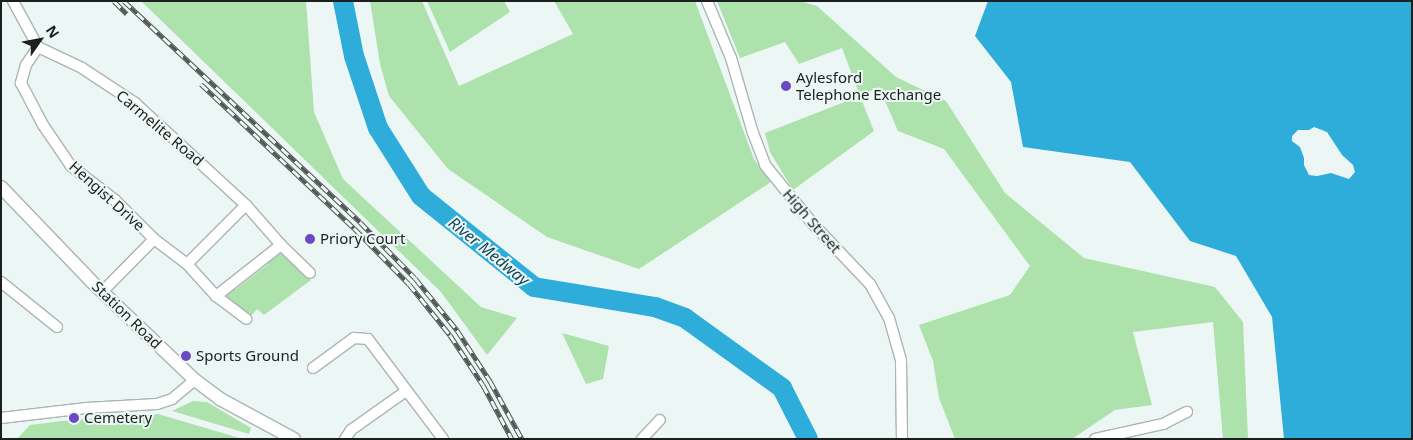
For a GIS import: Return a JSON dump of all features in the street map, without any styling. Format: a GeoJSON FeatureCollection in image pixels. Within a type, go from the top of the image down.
{"type":"FeatureCollection","features":[{"type":"Feature","properties":{"kind":"street"},"geometry":{"type":"LineString","coordinates":[[13,1],[38,46]]}},
{"type":"Feature","properties":{"kind":"street","name":"High Street"},"geometry":{"type":"LineString","coordinates":[[707,1],[732,58],[753,132],[765,165],[813,224],[870,284],[889,318],[900,360],[902,439]]}},
{"type":"Feature","properties":{"kind":"street","name":"Carmelite Road"},"geometry":{"type":"LineString","coordinates":[[38,46],[82,68],[135,103],[246,205],[310,273]]}},
{"type":"Feature","properties":{"kind":"street","name":"Hengist Drive"},"geometry":{"type":"LineString","coordinates":[[38,46],[26,65],[21,83],[43,125],[71,166],[115,200],[154,239],[186,264],[216,296],[246,319]]}},
{"type":"Feature","properties":{"kind":"street","name":"Station Road"},"geometry":{"type":"LineString","coordinates":[[1,187],[102,292],[195,380],[220,399],[294,439]]}},
{"type":"Feature","properties":{"kind":"street"},"geometry":{"type":"LineString","coordinates":[[186,264],[246,205]]}},
{"type":"Feature","properties":{"kind":"street","name":"Hengist Drive"},"geometry":{"type":"LineString","coordinates":[[102,292],[154,239]]}},
{"type":"Feature","properties":{"kind":"street"},"geometry":{"type":"LineString","coordinates":[[216,296],[281,244]]}},
{"type":"Feature","properties":{"kind":"street"},"geometry":{"type":"LineString","coordinates":[[1,282],[57,327]]}},
{"type":"Feature","properties":{"kind":"street"},"geometry":{"type":"LineString","coordinates":[[313,368],[354,338],[368,339],[443,439]]}},
{"type":"Feature","properties":{"kind":"street"},"geometry":{"type":"LineString","coordinates":[[1,418],[86,408],[158,404],[177,396],[195,380]]}},
{"type":"Feature","properties":{"kind":"street"},"geometry":{"type":"LineString","coordinates":[[346,439],[351,430],[406,391]]}},
{"type":"Feature","properties":{"kind":"street"},"geometry":{"type":"LineString","coordinates":[[1095,439],[1163,424],[1187,412]]}},
{"type":"Feature","properties":{"kind":"street"},"geometry":{"type":"LineString","coordinates":[[642,439],[660,420]]}},
{"type":"Feature","properties":{"kind":"green space"},"geometry":{"type":"Polygon","coordinates":[[[141,1],[306,1],[314,112],[343,179],[481,307],[517,318],[487,355],[441,292],[141,1]]]}},
{"type":"Feature","properties":{"kind":"green space"},"geometry":{"type":"Polygon","coordinates":[[[370,1],[422,1],[459,86],[573,34],[554,1],[695,1],[754,159],[771,182],[639,269],[547,237],[448,169],[389,96],[380,64],[370,1]]]}},
{"type":"Feature","properties":{"kind":"green space"},"geometry":{"type":"Polygon","coordinates":[[[427,1],[504,1],[510,12],[450,52],[427,1]]]}},
{"type":"Feature","properties":{"kind":"green space"},"geometry":{"type":"Polygon","coordinates":[[[717,1],[799,1],[817,6],[896,77],[946,101],[1005,193],[1084,258],[1215,287],[1243,322],[1248,439],[1223,439],[1213,322],[1133,332],[1152,405],[1115,410],[1072,439],[955,439],[939,398],[933,361],[919,325],[1010,295],[1030,266],[944,149],[898,131],[879,87],[860,96],[842,48],[799,64],[785,42],[740,58],[717,1]]]}},
{"type":"Feature","properties":{"kind":"green space"},"geometry":{"type":"Polygon","coordinates":[[[860,96],[874,131],[793,190],[770,152],[765,133],[860,96]]]}},
{"type":"Feature","properties":{"kind":"green space"},"geometry":{"type":"Polygon","coordinates":[[[282,253],[288,256],[311,280],[264,315],[257,309],[252,315],[229,301],[226,294],[231,289],[236,289],[268,264],[269,259],[282,253]]]}},
{"type":"Feature","properties":{"kind":"green space"},"geometry":{"type":"Polygon","coordinates":[[[562,333],[609,346],[603,379],[586,384],[562,333]]]}},
{"type":"Feature","properties":{"kind":"green space"},"geometry":{"type":"Polygon","coordinates":[[[193,401],[207,402],[251,428],[249,434],[172,411],[193,401]]]}},
{"type":"Feature","properties":{"kind":"green space"},"geometry":{"type":"Polygon","coordinates":[[[158,414],[243,439],[17,439],[30,425],[158,414]]]}},
{"type":"Feature","properties":{"kind":"water"},"geometry":{"type":"Polygon","coordinates":[[[988,1],[1412,1],[1412,439],[1284,439],[1272,317],[1236,256],[1190,241],[1130,162],[1023,147],[1011,82],[975,36],[988,1]],[[1314,127],[1309,130],[1298,130],[1292,136],[1292,141],[1300,147],[1304,158],[1304,165],[1309,175],[1317,176],[1331,173],[1349,179],[1355,172],[1353,165],[1342,155],[1327,132],[1314,127]]]}},
{"type":"Feature","properties":{"kind":"waterway","name":"River Medway"},"geometry":{"type":"LineString","coordinates":[[343,1],[354,56],[378,128],[421,196],[534,287],[655,307],[685,318],[782,388],[808,439]]}},
{"type":"Feature","properties":{"kind":"railway"},"geometry":{"type":"LineString","coordinates":[[114,1],[127,14]]}},
{"type":"Feature","properties":{"kind":"railway"},"geometry":{"type":"LineString","coordinates":[[124,1],[360,222],[415,278],[457,330],[490,381],[522,439]]}},
{"type":"Feature","properties":{"kind":"railway"},"geometry":{"type":"LineString","coordinates":[[201,84],[354,228],[409,284],[450,335],[483,385],[512,439]]}},
{"type":"Feature","properties":{"kind":"place","name":"Aylesford Telephone Exchange"},"geometry":{"type":"Point","coordinates":[786,86]}},
{"type":"Feature","properties":{"kind":"place","name":"Priory Court"},"geometry":{"type":"Point","coordinates":[310,239]}},
{"type":"Feature","properties":{"kind":"place","name":"Sports Ground"},"geometry":{"type":"Point","coordinates":[186,356]}},
{"type":"Feature","properties":{"kind":"place","name":"Cemetery"},"geometry":{"type":"Point","coordinates":[74,418]}}]}
